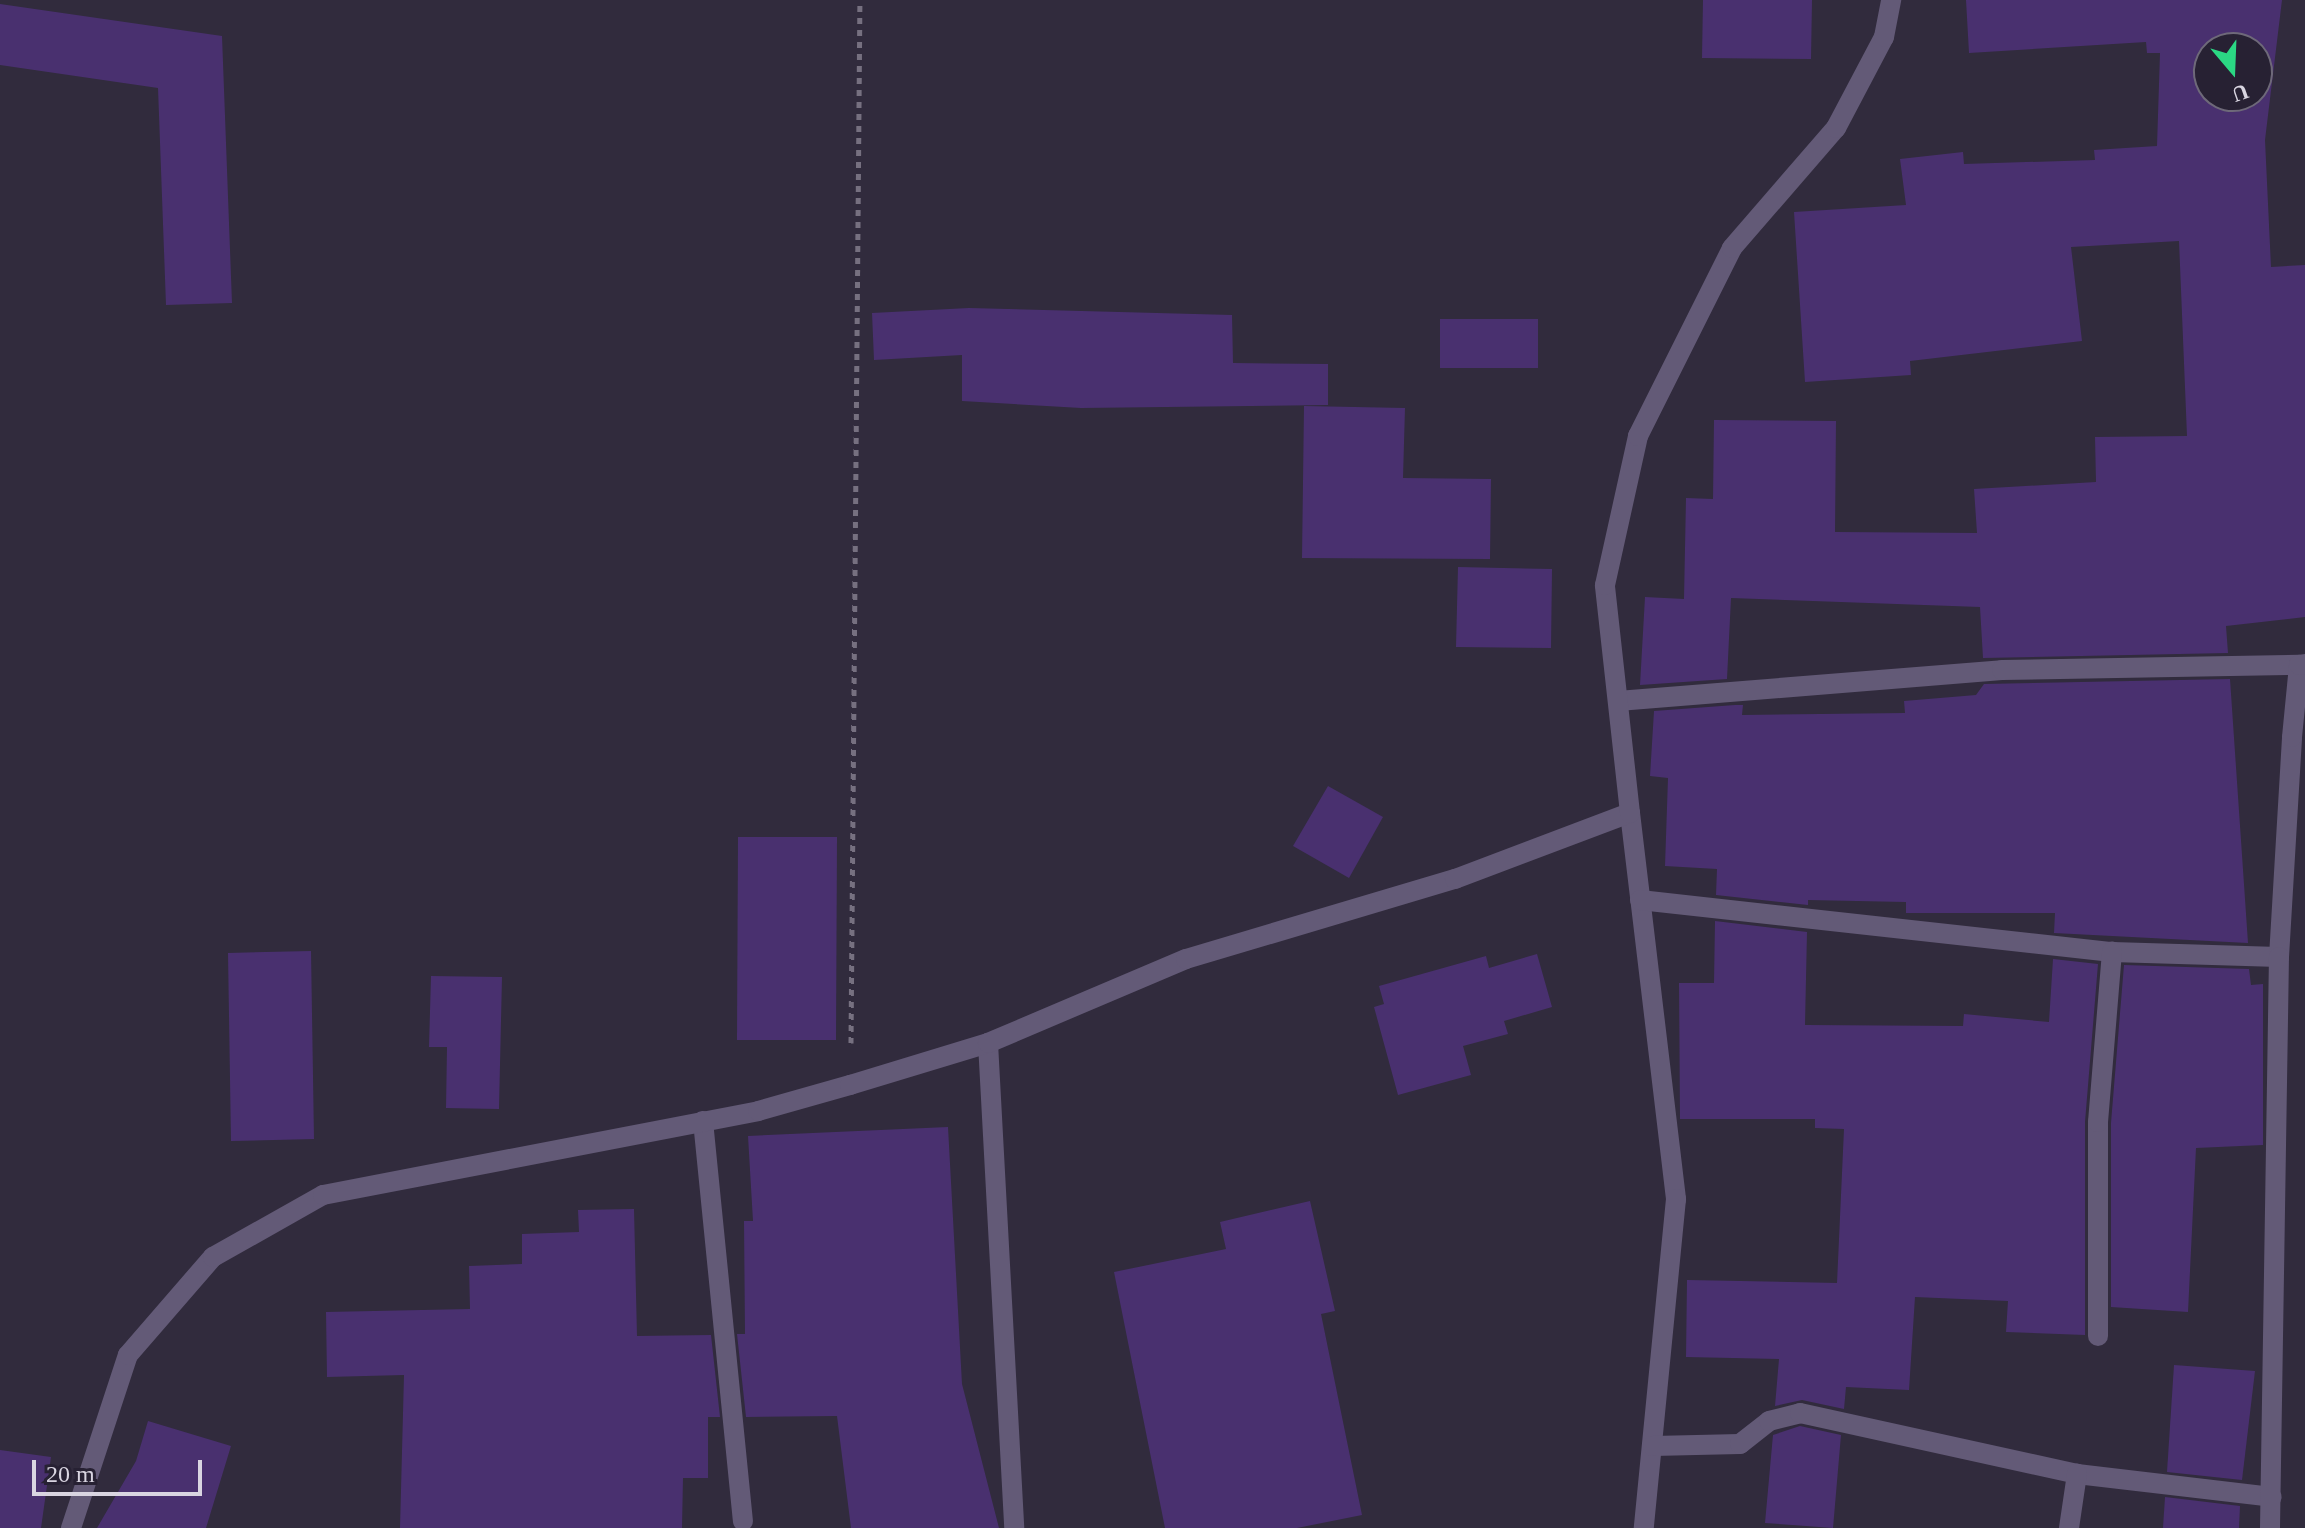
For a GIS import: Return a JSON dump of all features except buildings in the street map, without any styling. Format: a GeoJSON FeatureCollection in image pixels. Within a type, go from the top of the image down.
{"type":"FeatureCollection","features":[{"type":"Feature","properties":{"kind":"street"},"geometry":{"type":"LineString","coordinates":[[1644,1528],[1676,1199],[1605,585],[1638,436],[1732,248],[1836,128],[1884,37],[1891,0]]}},
{"type":"Feature","properties":{"kind":"street"},"geometry":{"type":"LineString","coordinates":[[1618,701],[2002,670],[2302,664],[2279,957],[2270,1528]]}},
{"type":"Feature","properties":{"kind":"street"},"geometry":{"type":"LineString","coordinates":[[71,1528],[128,1355],[213,1257],[323,1195],[703,1121],[850,1085],[988,1043],[1186,959],[1455,879],[1630,813]]}},
{"type":"Feature","properties":{"kind":"street"},"geometry":{"type":"LineString","coordinates":[[1640,900],[2112,952],[2279,957]]}},
{"type":"Feature","properties":{"kind":"street"},"geometry":{"type":"LineString","coordinates":[[2098,1336],[2098,1122],[2112,952]]}},
{"type":"Feature","properties":{"kind":"street"},"geometry":{"type":"LineString","coordinates":[[988,1043],[1014,1528]]}},
{"type":"Feature","properties":{"kind":"street"},"geometry":{"type":"LineString","coordinates":[[703,1121],[743,1521]]}},
{"type":"Feature","properties":{"kind":"street"},"geometry":{"type":"LineString","coordinates":[[1653,1446],[1740,1444],[1769,1421],[1800,1413],[2077,1474],[2272,1497]]}},
{"type":"Feature","properties":{"kind":"street"},"geometry":{"type":"LineString","coordinates":[[2069,1528],[2077,1474]]}},
{"type":"Feature","properties":{"kind":"path"},"geometry":{"type":"LineString","coordinates":[[850,1085],[860,0]]}}]}
